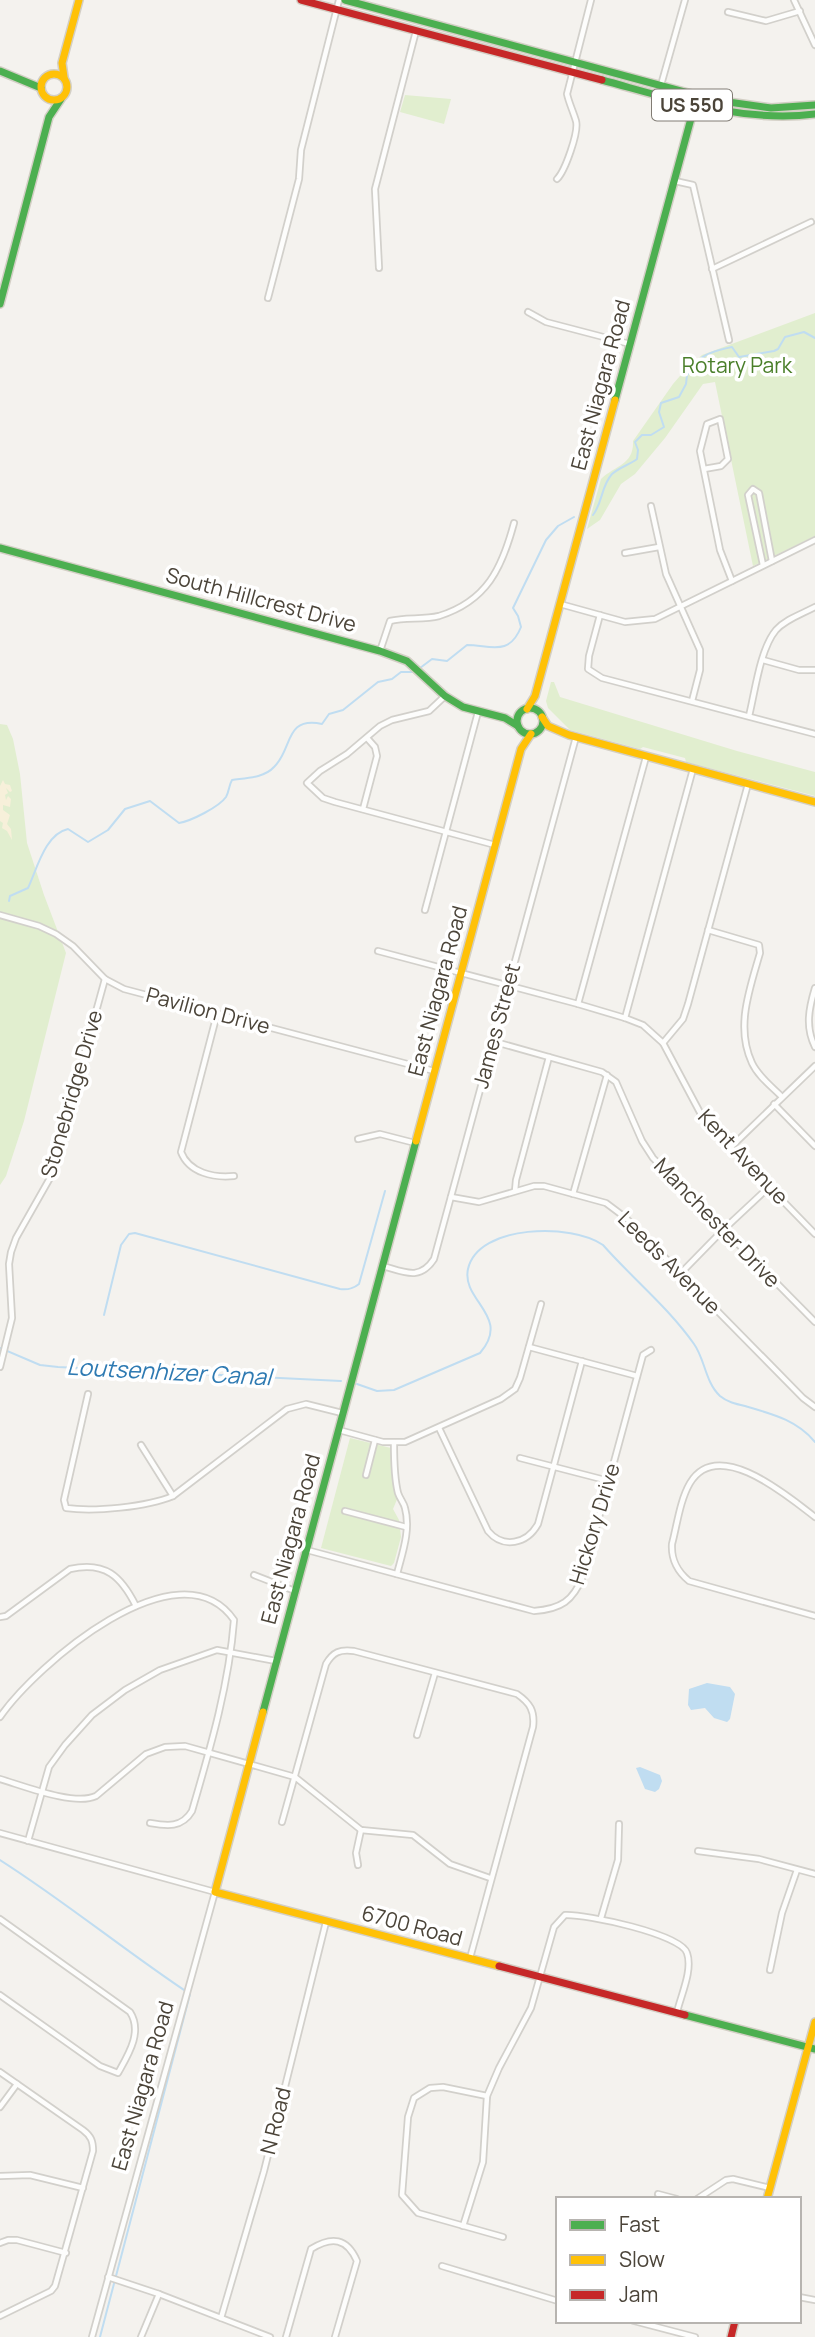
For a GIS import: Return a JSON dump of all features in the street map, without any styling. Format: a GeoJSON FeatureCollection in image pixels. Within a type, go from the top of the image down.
{"type":"FeatureCollection","features":[{"type":"Feature","properties":{"kind":"main road"},"geometry":{"type":"LineString","coordinates":[[49,117],[66,93],[62,63],[79,0]]}},
{"type":"Feature","properties":{"kind":"main road","name":"US 550"},"geometry":{"type":"LineString","coordinates":[[301,0],[694,105],[751,116],[782,118],[815,114]]}},
{"type":"Feature","properties":{"kind":"main road","name":"US 550"},"geometry":{"type":"LineString","coordinates":[[342,0],[728,103],[771,108],[815,105]]}},
{"type":"Feature","properties":{"kind":"main road"},"geometry":{"type":"LineString","coordinates":[[18,78],[44,79],[62,63]]}},
{"type":"Feature","properties":{"kind":"main road"},"geometry":{"type":"LineString","coordinates":[[0,71],[41,88],[48,101],[49,117],[0,304]]}},
{"type":"Feature","properties":{"kind":"main road"},"geometry":{"type":"LineString","coordinates":[[52,74],[64,77]]}},
{"type":"Feature","properties":{"kind":"main road"},"geometry":{"type":"LineString","coordinates":[[18,78],[48,101],[61,99]]}},
{"type":"Feature","properties":{"kind":"main road"},"geometry":{"type":"LineString","coordinates":[[41,88],[44,79]]}},
{"type":"Feature","properties":{"kind":"main road","name":"East Niagara Road"},"geometry":{"type":"LineString","coordinates":[[524,711],[533,701],[538,684],[697,96]]}},
{"type":"Feature","properties":{"kind":"main road","name":"South Hillcrest Drive"},"geometry":{"type":"LineString","coordinates":[[0,548],[380,651],[407,661],[445,696],[463,706],[499,716],[518,727]]}},
{"type":"Feature","properties":{"kind":"main road","name":"East Niagara Road"},"geometry":{"type":"LineString","coordinates":[[538,684],[541,716]]}},
{"type":"Feature","properties":{"kind":"main road"},"geometry":{"type":"LineString","coordinates":[[573,736],[548,726],[535,709],[524,711],[517,720],[518,727],[525,733],[544,731],[573,736],[815,802]]}},
{"type":"Feature","properties":{"kind":"main road","name":"South Hillcrest Drive"},"geometry":{"type":"LineString","coordinates":[[499,716],[524,711]]}},
{"type":"Feature","properties":{"kind":"main road"},"geometry":{"type":"LineString","coordinates":[[533,734],[542,725],[541,716]]}},
{"type":"Feature","properties":{"kind":"main road","name":"East Niagara Road"},"geometry":{"type":"LineString","coordinates":[[215,1892],[521,749],[518,727]]}},
{"type":"Feature","properties":{"kind":"main road","name":"East Niagara Road"},"geometry":{"type":"LineString","coordinates":[[521,749],[533,734]]}},
{"type":"Feature","properties":{"kind":"main road","name":"6700 Road"},"geometry":{"type":"LineString","coordinates":[[215,1892],[811,2048]]}},
{"type":"Feature","properties":{"kind":"main road"},"geometry":{"type":"LineString","coordinates":[[768,2197],[811,2048],[815,2022]]}},
{"type":"Feature","properties":{"kind":"street"},"geometry":{"type":"LineString","coordinates":[[268,298],[299,179],[301,150],[337,9],[342,0]]}},
{"type":"Feature","properties":{"kind":"street"},"geometry":{"type":"LineString","coordinates":[[557,179],[562,174],[574,138],[576,122],[567,94],[591,0]]}},
{"type":"Feature","properties":{"kind":"street"},"geometry":{"type":"LineString","coordinates":[[661,86],[685,0]]}},
{"type":"Feature","properties":{"kind":"street"},"geometry":{"type":"LineString","coordinates":[[794,0],[815,46]]}},
{"type":"Feature","properties":{"kind":"street"},"geometry":{"type":"LineString","coordinates":[[727,12],[766,21],[800,11]]}},
{"type":"Feature","properties":{"kind":"street"},"geometry":{"type":"LineString","coordinates":[[379,268],[375,189],[416,30]]}},
{"type":"Feature","properties":{"kind":"street"},"geometry":{"type":"LineString","coordinates":[[674,181],[693,186],[729,340]]}},
{"type":"Feature","properties":{"kind":"street"},"geometry":{"type":"LineString","coordinates":[[712,269],[811,222]]}},
{"type":"Feature","properties":{"kind":"street"},"geometry":{"type":"LineString","coordinates":[[528,312],[546,322],[630,344]]}},
{"type":"Feature","properties":{"kind":"street"},"geometry":{"type":"LineString","coordinates":[[704,469],[721,466],[728,458],[720,419],[707,424],[700,451],[720,550],[732,581]]}},
{"type":"Feature","properties":{"kind":"street"},"geometry":{"type":"LineString","coordinates":[[763,566],[748,495],[753,489],[759,493],[772,561]]}},
{"type":"Feature","properties":{"kind":"street"},"geometry":{"type":"LineString","coordinates":[[651,506],[666,574],[700,650],[701,670],[692,701]]}},
{"type":"Feature","properties":{"kind":"street"},"geometry":{"type":"LineString","coordinates":[[380,651],[390,621],[438,616],[472,600],[483,590],[501,565],[514,523]]}},
{"type":"Feature","properties":{"kind":"street"},"geometry":{"type":"LineString","coordinates":[[560,604],[625,622],[655,619],[815,540]]}},
{"type":"Feature","properties":{"kind":"street"},"geometry":{"type":"LineString","coordinates":[[625,553],[659,547]]}},
{"type":"Feature","properties":{"kind":"street"},"geometry":{"type":"LineString","coordinates":[[749,716],[763,660],[776,630],[815,607]]}},
{"type":"Feature","properties":{"kind":"street"},"geometry":{"type":"LineString","coordinates":[[600,615],[588,669],[602,678],[815,734]]}},
{"type":"Feature","properties":{"kind":"street"},"geometry":{"type":"LineString","coordinates":[[763,660],[799,670],[815,670]]}},
{"type":"Feature","properties":{"kind":"street"},"geometry":{"type":"LineString","coordinates":[[445,696],[429,711],[392,720],[380,726],[307,783],[323,798],[495,845]]}},
{"type":"Feature","properties":{"kind":"street"},"geometry":{"type":"LineString","coordinates":[[425,911],[478,712]]}},
{"type":"Feature","properties":{"kind":"street","name":"James Street"},"geometry":{"type":"LineString","coordinates":[[382,1266],[420,1273],[435,1259],[573,736]]}},
{"type":"Feature","properties":{"kind":"street"},"geometry":{"type":"LineString","coordinates":[[363,809],[377,756],[375,747],[367,738]]}},
{"type":"Feature","properties":{"kind":"street"},"geometry":{"type":"LineString","coordinates":[[578,1004],[646,756]]}},
{"type":"Feature","properties":{"kind":"street"},"geometry":{"type":"LineString","coordinates":[[625,1018],[693,769]]}},
{"type":"Feature","properties":{"kind":"street"},"geometry":{"type":"LineString","coordinates":[[663,1043],[683,1019],[748,784]]}},
{"type":"Feature","properties":{"kind":"street","name":"Pavilion Drive"},"geometry":{"type":"LineString","coordinates":[[0,915],[39,926],[56,934],[105,979],[124,989],[434,1071]]}},
{"type":"Feature","properties":{"kind":"street"},"geometry":{"type":"LineString","coordinates":[[708,930],[759,945],[760,953],[744,1014],[747,1049],[752,1065],[781,1096]]}},
{"type":"Feature","properties":{"kind":"street","name":"Kent Avenue"},"geometry":{"type":"LineString","coordinates":[[378,951],[578,1004],[643,1026],[663,1043],[704,1120],[815,1234]]}},
{"type":"Feature","properties":{"kind":"street","name":"Stonebridge Drive"},"geometry":{"type":"LineString","coordinates":[[0,1367],[12,1318],[9,1264],[11,1252],[16,1238],[50,1178],[105,979]]}},
{"type":"Feature","properties":{"kind":"street"},"geometry":{"type":"LineString","coordinates":[[815,988],[809,1009],[809,1026],[815,1047]]}},
{"type":"Feature","properties":{"kind":"street"},"geometry":{"type":"LineString","coordinates":[[217,1014],[181,1152],[184,1161],[192,1168],[221,1177],[234,1176]]}},
{"type":"Feature","properties":{"kind":"street"},"geometry":{"type":"LineString","coordinates":[[492,1041],[607,1074],[573,1194]]}},
{"type":"Feature","properties":{"kind":"street"},"geometry":{"type":"LineString","coordinates":[[515,1192],[549,1057]]}},
{"type":"Feature","properties":{"kind":"street"},"geometry":{"type":"LineString","coordinates":[[730,1148],[815,1066]]}},
{"type":"Feature","properties":{"kind":"street","name":"Manchester Drive"},"geometry":{"type":"LineString","coordinates":[[607,1074],[616,1082],[653,1158],[815,1322]]}},
{"type":"Feature","properties":{"kind":"street"},"geometry":{"type":"LineString","coordinates":[[774,1104],[815,1146]]}},
{"type":"Feature","properties":{"kind":"street"},"geometry":{"type":"LineString","coordinates":[[358,1139],[380,1134],[415,1143]]}},
{"type":"Feature","properties":{"kind":"street","name":"Leeds Avenue"},"geometry":{"type":"LineString","coordinates":[[451,1197],[479,1202],[534,1186],[544,1186],[606,1203],[617,1210],[803,1398],[815,1406]]}},
{"type":"Feature","properties":{"kind":"street"},"geometry":{"type":"LineString","coordinates":[[680,1274],[769,1187]]}},
{"type":"Feature","properties":{"kind":"street"},"geometry":{"type":"LineString","coordinates":[[338,1429],[375,1440],[405,1442],[500,1399],[514,1389],[541,1304]]}},
{"type":"Feature","properties":{"kind":"street"},"geometry":{"type":"LineString","coordinates":[[529,1347],[637,1376]]}},
{"type":"Feature","properties":{"kind":"street","name":"Hickory Drive"},"geometry":{"type":"LineString","coordinates":[[307,1550],[534,1611],[558,1607],[572,1597],[579,1587],[643,1355],[651,1350]]}},
{"type":"Feature","properties":{"kind":"street"},"geometry":{"type":"LineString","coordinates":[[439,1428],[488,1531],[499,1541],[516,1542],[527,1538],[538,1524],[582,1361]]}},
{"type":"Feature","properties":{"kind":"street"},"geometry":{"type":"LineString","coordinates":[[88,1394],[64,1500],[66,1508],[80,1510],[160,1502],[173,1496],[287,1409],[306,1404],[342,1413]]}},
{"type":"Feature","properties":{"kind":"street"},"geometry":{"type":"LineString","coordinates":[[366,1475],[375,1440]]}},
{"type":"Feature","properties":{"kind":"street"},"geometry":{"type":"LineString","coordinates":[[394,1443],[395,1480],[399,1498],[405,1508],[406,1527],[406,1541],[397,1574]]}},
{"type":"Feature","properties":{"kind":"street"},"geometry":{"type":"LineString","coordinates":[[141,1445],[173,1496]]}},
{"type":"Feature","properties":{"kind":"street"},"geometry":{"type":"LineString","coordinates":[[520,1458],[609,1481]]}},
{"type":"Feature","properties":{"kind":"street"},"geometry":{"type":"LineString","coordinates":[[815,1517],[760,1477],[728,1466],[713,1466],[703,1470],[690,1483],[675,1531],[672,1551],[677,1568],[689,1581],[815,1616]]}},
{"type":"Feature","properties":{"kind":"street"},"geometry":{"type":"LineString","coordinates":[[345,1511],[406,1527]]}},
{"type":"Feature","properties":{"kind":"street"},"geometry":{"type":"LineString","coordinates":[[0,1617],[6,1616],[70,1569],[80,1566],[108,1571],[120,1579],[136,1605]]}},
{"type":"Feature","properties":{"kind":"street"},"geometry":{"type":"LineString","coordinates":[[254,1575],[295,1591]]}},
{"type":"Feature","properties":{"kind":"street"},"geometry":{"type":"LineString","coordinates":[[0,1717],[49,1664],[87,1633],[136,1605],[158,1597],[183,1594],[218,1603],[234,1620],[231,1652],[209,1752],[188,1818],[180,1824],[166,1826],[150,1823]]}},
{"type":"Feature","properties":{"kind":"street"},"geometry":{"type":"LineString","coordinates":[[28,1841],[49,1767],[92,1715],[125,1690],[160,1670],[217,1650],[277,1661]]}},
{"type":"Feature","properties":{"kind":"street"},"geometry":{"type":"LineString","coordinates":[[282,1822],[326,1664],[337,1651],[354,1651],[517,1694],[527,1701],[534,1716],[533,1727],[469,1959]]}},
{"type":"Feature","properties":{"kind":"street"},"geometry":{"type":"LineString","coordinates":[[417,1735],[435,1673]]}},
{"type":"Feature","properties":{"kind":"street"},"geometry":{"type":"LineString","coordinates":[[0,1779],[41,1791],[88,1799],[96,1796],[146,1754],[165,1747],[185,1746],[295,1777],[361,1830],[413,1835],[450,1864],[490,1878]]}},
{"type":"Feature","properties":{"kind":"street"},"geometry":{"type":"LineString","coordinates":[[601,1918],[618,1860],[619,1824]]}},
{"type":"Feature","properties":{"kind":"street"},"geometry":{"type":"LineString","coordinates":[[358,1865],[356,1853],[361,1830]]}},
{"type":"Feature","properties":{"kind":"street","name":"6700 Road"},"geometry":{"type":"LineString","coordinates":[[0,1833],[215,1892]]}},
{"type":"Feature","properties":{"kind":"street"},"geometry":{"type":"LineString","coordinates":[[698,1851],[760,1859],[815,1874]]}},
{"type":"Feature","properties":{"kind":"street"},"geometry":{"type":"LineString","coordinates":[[770,1970],[782,1913],[797,1870]]}},
{"type":"Feature","properties":{"kind":"street","name":"East Niagara Road"},"geometry":{"type":"LineString","coordinates":[[92,2337],[215,1892]]}},
{"type":"Feature","properties":{"kind":"street"},"geometry":{"type":"LineString","coordinates":[[463,2226],[483,2161],[487,2096],[531,2008],[555,1927],[565,1914],[601,1918],[673,1940],[687,1950],[690,1963],[677,2013]]}},
{"type":"Feature","properties":{"kind":"street"},"geometry":{"type":"LineString","coordinates":[[0,1919],[130,2012],[135,2019],[135,2035],[118,2073],[100,2066],[0,1995]]}},
{"type":"Feature","properties":{"kind":"street","name":"N Road"},"geometry":{"type":"LineString","coordinates":[[221,2318],[264,2171],[326,1922]]}},
{"type":"Feature","properties":{"kind":"street"},"geometry":{"type":"LineString","coordinates":[[0,2072],[90,2135],[93,2143],[55,2286],[51,2291],[0,2316]]}},
{"type":"Feature","properties":{"kind":"street"},"geometry":{"type":"LineString","coordinates":[[0,2107],[17,2084]]}},
{"type":"Feature","properties":{"kind":"street"},"geometry":{"type":"LineString","coordinates":[[487,2096],[443,2087],[430,2088],[414,2098],[408,2117],[402,2195],[418,2213],[503,2237]]}},
{"type":"Feature","properties":{"kind":"street"},"geometry":{"type":"LineString","coordinates":[[0,2176],[30,2175],[83,2188]]}},
{"type":"Feature","properties":{"kind":"street"},"geometry":{"type":"LineString","coordinates":[[700,2197],[726,2180],[733,2179],[770,2188]]}},
{"type":"Feature","properties":{"kind":"street"},"geometry":{"type":"LineString","coordinates":[[658,2194],[669,2197]]}},
{"type":"Feature","properties":{"kind":"street"},"geometry":{"type":"LineString","coordinates":[[0,2243],[16,2241],[65,2253]]}},
{"type":"Feature","properties":{"kind":"street"},"geometry":{"type":"LineString","coordinates":[[286,2337],[311,2249],[324,2241],[339,2241],[351,2248],[357,2261],[335,2337]]}},
{"type":"Feature","properties":{"kind":"street"},"geometry":{"type":"LineString","coordinates":[[442,2266],[556,2300]]}},
{"type":"Feature","properties":{"kind":"street"},"geometry":{"type":"LineString","coordinates":[[108,2277],[270,2337]]}},
{"type":"Feature","properties":{"kind":"street"},"geometry":{"type":"LineString","coordinates":[[141,2337],[159,2294]]}},
{"type":"Feature","properties":{"kind":"street"},"geometry":{"type":"LineString","coordinates":[[642,2323],[695,2337]]}},
{"type":"Feature","properties":{"kind":"green space"},"geometry":{"type":"Polygon","coordinates":[[[405,95],[451,99],[444,124],[400,112],[405,95]]]}},
{"type":"Feature","properties":{"kind":"green space","name":"Rotary Park"},"geometry":{"type":"Polygon","coordinates":[[[815,313],[815,536],[753,566],[715,382],[703,384],[665,438],[635,474],[621,484],[600,520],[587,529],[601,479],[631,455],[633,441],[686,369],[702,355],[815,313]]]}},
{"type":"Feature","properties":{"kind":"green space"},"geometry":{"type":"Polygon","coordinates":[[[551,682],[554,682],[560,697],[815,772],[815,796],[686,762],[685,758],[570,730],[548,708],[546,701],[551,682]]]}},
{"type":"Feature","properties":{"kind":"green space"},"geometry":{"type":"Polygon","coordinates":[[[0,724],[7,725],[13,739],[20,774],[27,843],[66,953],[24,1121],[6,1176],[0,1185],[0,724]]]}},
{"type":"Feature","properties":{"kind":"green space"},"geometry":{"type":"Polygon","coordinates":[[[350,1438],[391,1448],[393,1478],[398,1497],[393,1509],[399,1520],[401,1537],[391,1566],[321,1548],[350,1438]]]}},
{"type":"Feature","properties":{"kind":"sand"},"geometry":{"type":"Polygon","coordinates":[[[3,780],[10,785],[12,791],[6,788],[6,800],[8,796],[11,799],[10,807],[3,805],[3,810],[10,815],[7,824],[11,829],[12,840],[0,821],[0,786],[3,780]]]}},
{"type":"Feature","properties":{"kind":"water"},"geometry":{"type":"Polygon","coordinates":[[[707,1683],[730,1687],[735,1694],[727,1722],[714,1718],[705,1708],[691,1710],[688,1705],[689,1689],[707,1683]]]}},
{"type":"Feature","properties":{"kind":"water"},"geometry":{"type":"Polygon","coordinates":[[[636,1768],[660,1775],[662,1781],[655,1792],[645,1789],[636,1768]]]}},
{"type":"Feature","properties":{"kind":"waterway"},"geometry":{"type":"LineString","coordinates":[[593,515],[612,474],[637,459],[635,442],[642,435],[651,435],[664,427],[659,412],[661,403],[679,397],[686,384],[687,375],[701,358],[732,347],[739,357],[774,351],[785,337],[804,332],[815,338]]}},
{"type":"Feature","properties":{"kind":"waterway"},"geometry":{"type":"LineString","coordinates":[[420,668],[432,659],[447,661],[467,645],[498,647],[511,642],[521,627],[513,608],[546,540],[558,526],[574,517]]}},
{"type":"Feature","properties":{"kind":"waterway"},"geometry":{"type":"LineString","coordinates":[[9,901],[10,896],[28,888],[43,853],[60,832],[68,829],[88,842],[108,830],[125,809],[150,801],[179,823],[197,817],[222,801],[232,780],[255,777],[270,771],[280,760],[295,729],[301,725],[322,724],[329,714],[343,710],[378,682],[392,679],[401,672],[416,672]]}},
{"type":"Feature","properties":{"kind":"waterway"},"geometry":{"type":"LineString","coordinates":[[104,1315],[121,1245],[129,1234],[135,1233],[340,1289],[352,1288],[359,1284],[385,1191]]}},
{"type":"Feature","properties":{"kind":"waterway","name":"Loutsenhizer Canal"},"geometry":{"type":"LineString","coordinates":[[357,1384],[377,1391],[394,1390],[480,1353],[491,1329],[468,1280],[468,1269],[475,1254],[489,1243],[507,1236],[528,1232],[571,1233],[603,1245],[684,1330],[698,1350],[711,1384],[720,1396],[783,1419],[800,1428],[815,1442]]}},
{"type":"Feature","properties":{"kind":"waterway","name":"Loutsenhizer Canal"},"geometry":{"type":"LineString","coordinates":[[0,1348],[40,1365],[58,1367],[341,1381]]}},
{"type":"Feature","properties":{"kind":"waterway"},"geometry":{"type":"LineString","coordinates":[[0,1860],[190,1994],[100,2337]]}},
{"type":"Feature","properties":{"kind":"traffic: fast"},"geometry":{"type":"LineString","coordinates":[[345,0],[714,100],[771,108],[815,105]]}},
{"type":"Feature","properties":{"kind":"traffic: fast"},"geometry":{"type":"LineString","coordinates":[[0,71],[41,88]]}},
{"type":"Feature","properties":{"kind":"traffic: fast"},"geometry":{"type":"LineString","coordinates":[[602,80],[707,108],[761,115],[815,114]]}},
{"type":"Feature","properties":{"kind":"traffic: fast"},"geometry":{"type":"LineString","coordinates":[[0,304],[49,117],[61,99]]}},
{"type":"Feature","properties":{"kind":"traffic: fast"},"geometry":{"type":"LineString","coordinates":[[615,400],[696,100]]}},
{"type":"Feature","properties":{"kind":"traffic: fast"},"geometry":{"type":"LineString","coordinates":[[0,548],[380,651],[407,661],[445,696],[463,707],[505,718],[518,726]]}},
{"type":"Feature","properties":{"kind":"traffic: fast"},"geometry":{"type":"LineString","coordinates":[[530,708],[539,712],[543,721],[539,730],[530,734],[521,730],[517,721],[521,712],[530,708]]}},
{"type":"Feature","properties":{"kind":"traffic: fast"},"geometry":{"type":"LineString","coordinates":[[263,1712],[416,1141]]}},
{"type":"Feature","properties":{"kind":"traffic: fast"},"geometry":{"type":"LineString","coordinates":[[685,2015],[815,2049]]}},
{"type":"Feature","properties":{"kind":"traffic: slow"},"geometry":{"type":"LineString","coordinates":[[64,77],[62,63],[79,0]]}},
{"type":"Feature","properties":{"kind":"traffic: slow"},"geometry":{"type":"LineString","coordinates":[[54,74],[63,78],[67,87],[63,96],[54,100],[45,96],[41,87],[45,78],[54,74]]}},
{"type":"Feature","properties":{"kind":"traffic: slow"},"geometry":{"type":"LineString","coordinates":[[527,709],[535,696],[615,400]]}},
{"type":"Feature","properties":{"kind":"traffic: slow"},"geometry":{"type":"LineString","coordinates":[[542,717],[548,726],[569,735],[815,802]]}},
{"type":"Feature","properties":{"kind":"traffic: slow"},"geometry":{"type":"LineString","coordinates":[[416,1141],[521,749],[531,734]]}},
{"type":"Feature","properties":{"kind":"traffic: slow"},"geometry":{"type":"LineString","coordinates":[[263,1712],[215,1892],[499,1966]]}},
{"type":"Feature","properties":{"kind":"traffic: slow"},"geometry":{"type":"LineString","coordinates":[[768,2197],[815,2022]]}},
{"type":"Feature","properties":{"kind":"traffic: jam"},"geometry":{"type":"LineString","coordinates":[[301,0],[602,80]]}},
{"type":"Feature","properties":{"kind":"traffic: jam"},"geometry":{"type":"LineString","coordinates":[[499,1966],[685,2015]]}},
{"type":"Feature","properties":{"kind":"traffic: jam"},"geometry":{"type":"LineString","coordinates":[[731,2337],[734,2323]]}}]}
